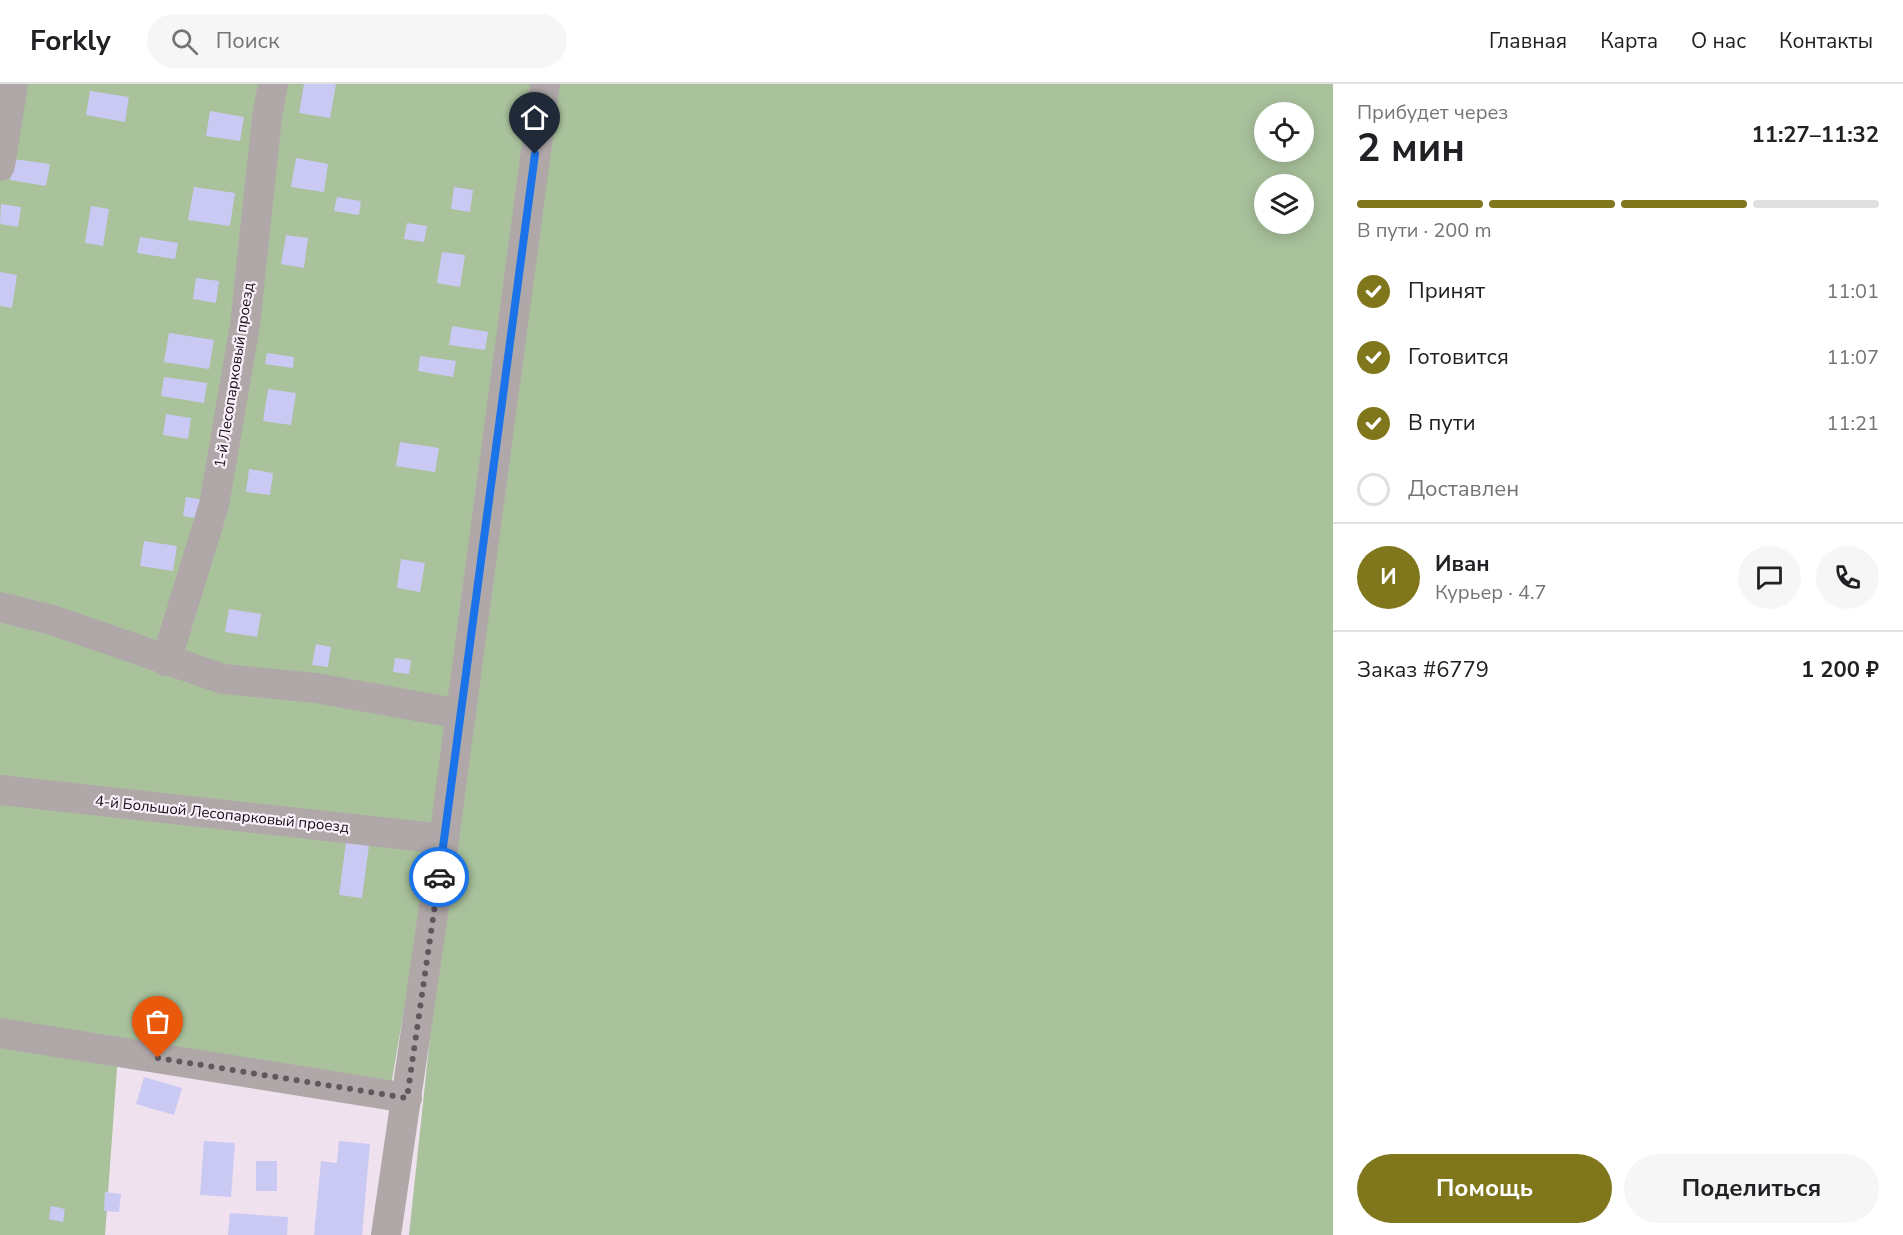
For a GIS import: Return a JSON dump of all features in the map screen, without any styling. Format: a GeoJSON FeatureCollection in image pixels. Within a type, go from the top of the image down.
{"type":"FeatureCollection","features":[{"type":"Feature","properties":{"kind":"street"},"geometry":{"type":"LineString","coordinates":[[0,166],[13,84]]}},
{"type":"Feature","properties":{"kind":"street","name":"1-й Лесопарковый проезд"},"geometry":{"type":"LineString","coordinates":[[166,661],[214,505],[245,325],[267,117],[273,84]]}},
{"type":"Feature","properties":{"kind":"street"},"geometry":{"type":"LineString","coordinates":[[386,1235],[444,839],[545,84]]}},
{"type":"Feature","properties":{"kind":"street"},"geometry":{"type":"LineString","coordinates":[[0,607],[52,620],[166,661],[223,678],[316,688],[461,714]]}},
{"type":"Feature","properties":{"kind":"street","name":"4-й Большой Лесопарковый проезд"},"geometry":{"type":"LineString","coordinates":[[0,790],[444,839]]}},
{"type":"Feature","properties":{"kind":"street"},"geometry":{"type":"LineString","coordinates":[[0,1033],[407,1098]]}},
{"type":"Feature","properties":{"kind":"green space"},"geometry":{"type":"Polygon","coordinates":[[[0,84],[1333,84],[1333,1235],[409,1235],[479,575],[389,1097],[118,1055],[105,1235],[0,1235],[0,84]]]}},
{"type":"Feature","properties":{"kind":"building"},"geometry":{"type":"Polygon","coordinates":[[[304,84],[336,84],[330,118],[299,113],[304,84]]]}},
{"type":"Feature","properties":{"kind":"building"},"geometry":{"type":"Polygon","coordinates":[[[90,91],[129,97],[125,122],[86,115],[90,91]]]}},
{"type":"Feature","properties":{"kind":"building"},"geometry":{"type":"Polygon","coordinates":[[[210,111],[244,117],[240,141],[206,136],[210,111]]]}},
{"type":"Feature","properties":{"kind":"building"},"geometry":{"type":"Polygon","coordinates":[[[296,158],[328,164],[324,192],[291,187],[296,158]]]}},
{"type":"Feature","properties":{"kind":"building"},"geometry":{"type":"Polygon","coordinates":[[[13,159],[50,164],[46,186],[10,180],[13,159]]]}},
{"type":"Feature","properties":{"kind":"building"},"geometry":{"type":"Polygon","coordinates":[[[194,187],[235,193],[230,226],[188,220],[194,187]]]}},
{"type":"Feature","properties":{"kind":"building"},"geometry":{"type":"Polygon","coordinates":[[[454,187],[473,190],[470,212],[451,209],[454,187]]]}},
{"type":"Feature","properties":{"kind":"building"},"geometry":{"type":"Polygon","coordinates":[[[337,197],[361,201],[359,215],[334,211],[337,197]]]}},
{"type":"Feature","properties":{"kind":"building"},"geometry":{"type":"Polygon","coordinates":[[[1,204],[21,207],[18,227],[0,224],[1,204]]]}},
{"type":"Feature","properties":{"kind":"building"},"geometry":{"type":"Polygon","coordinates":[[[91,206],[109,209],[103,246],[85,243],[91,206]]]}},
{"type":"Feature","properties":{"kind":"building"},"geometry":{"type":"Polygon","coordinates":[[[407,223],[427,226],[424,242],[404,239],[407,223]]]}},
{"type":"Feature","properties":{"kind":"building"},"geometry":{"type":"Polygon","coordinates":[[[286,235],[308,238],[304,268],[281,264],[286,235]]]}},
{"type":"Feature","properties":{"kind":"building"},"geometry":{"type":"Polygon","coordinates":[[[140,237],[178,243],[175,259],[137,253],[140,237]]]}},
{"type":"Feature","properties":{"kind":"building"},"geometry":{"type":"Polygon","coordinates":[[[442,252],[465,255],[460,287],[437,283],[442,252]]]}},
{"type":"Feature","properties":{"kind":"building"},"geometry":{"type":"Polygon","coordinates":[[[0,272],[17,275],[12,308],[0,306],[0,272]]]}},
{"type":"Feature","properties":{"kind":"building"},"geometry":{"type":"Polygon","coordinates":[[[196,278],[219,281],[216,303],[193,299],[196,278]]]}},
{"type":"Feature","properties":{"kind":"building"},"geometry":{"type":"Polygon","coordinates":[[[452,326],[488,332],[485,350],[449,345],[452,326]]]}},
{"type":"Feature","properties":{"kind":"building"},"geometry":{"type":"Polygon","coordinates":[[[169,333],[214,340],[209,369],[164,362],[169,333]]]}},
{"type":"Feature","properties":{"kind":"building"},"geometry":{"type":"Polygon","coordinates":[[[267,353],[294,357],[293,368],[265,364],[267,353]]]}},
{"type":"Feature","properties":{"kind":"building"},"geometry":{"type":"Polygon","coordinates":[[[420,356],[456,361],[453,377],[418,371],[420,356]]]}},
{"type":"Feature","properties":{"kind":"building"},"geometry":{"type":"Polygon","coordinates":[[[164,377],[207,383],[204,403],[161,396],[164,377]]]}},
{"type":"Feature","properties":{"kind":"building"},"geometry":{"type":"Polygon","coordinates":[[[268,389],[296,393],[291,425],[263,421],[268,389]]]}},
{"type":"Feature","properties":{"kind":"building"},"geometry":{"type":"Polygon","coordinates":[[[166,414],[191,418],[188,439],[163,435],[166,414]]]}},
{"type":"Feature","properties":{"kind":"building"},"geometry":{"type":"Polygon","coordinates":[[[400,442],[439,448],[435,472],[396,466],[400,442]]]}},
{"type":"Feature","properties":{"kind":"building"},"geometry":{"type":"Polygon","coordinates":[[[249,469],[273,473],[270,495],[246,492],[249,469]]]}},
{"type":"Feature","properties":{"kind":"building"},"geometry":{"type":"Polygon","coordinates":[[[186,497],[204,500],[201,519],[183,516],[186,497]]]}},
{"type":"Feature","properties":{"kind":"building"},"geometry":{"type":"Polygon","coordinates":[[[144,541],[177,546],[173,571],[140,566],[144,541]]]}},
{"type":"Feature","properties":{"kind":"building"},"geometry":{"type":"Polygon","coordinates":[[[401,559],[425,563],[420,592],[397,588],[401,559]]]}},
{"type":"Feature","properties":{"kind":"building"},"geometry":{"type":"Polygon","coordinates":[[[229,609],[261,614],[257,637],[225,632],[229,609]]]}},
{"type":"Feature","properties":{"kind":"building"},"geometry":{"type":"Polygon","coordinates":[[[316,644],[331,647],[328,667],[312,665],[316,644]]]}},
{"type":"Feature","properties":{"kind":"building"},"geometry":{"type":"Polygon","coordinates":[[[395,658],[411,660],[409,674],[393,672],[395,658]]]}},
{"type":"Feature","properties":{"kind":"building"},"geometry":{"type":"Polygon","coordinates":[[[346,842],[369,845],[362,898],[339,895],[346,842]]]}},
{"type":"Feature","properties":{"kind":"building"},"geometry":{"type":"Polygon","coordinates":[[[144,1077],[182,1088],[174,1115],[136,1104],[144,1077]]]}},
{"type":"Feature","properties":{"kind":"building"},"geometry":{"type":"Polygon","coordinates":[[[204,1141],[235,1143],[231,1197],[200,1195],[204,1141]]]}},
{"type":"Feature","properties":{"kind":"building"},"geometry":{"type":"Polygon","coordinates":[[[339,1141],[370,1144],[362,1235],[314,1235],[321,1161],[337,1163],[339,1141]]]}},
{"type":"Feature","properties":{"kind":"building"},"geometry":{"type":"Polygon","coordinates":[[[256,1161],[277,1161],[277,1191],[256,1191],[256,1161]]]}},
{"type":"Feature","properties":{"kind":"building"},"geometry":{"type":"Polygon","coordinates":[[[105,1192],[121,1194],[119,1212],[104,1211],[105,1192]]]}},
{"type":"Feature","properties":{"kind":"building"},"geometry":{"type":"Polygon","coordinates":[[[51,1206],[65,1209],[63,1222],[49,1219],[51,1206]]]}},
{"type":"Feature","properties":{"kind":"building"},"geometry":{"type":"Polygon","coordinates":[[[230,1213],[288,1217],[287,1235],[228,1235],[230,1213]]]}},
{"type":"Feature","properties":{"kind":"way so far"},"geometry":{"type":"LineString","coordinates":[[158,1058],[407,1098],[439,877]]}},
{"type":"Feature","properties":{"kind":"route"},"geometry":{"type":"LineString","coordinates":[[439,877],[535,154]]}}]}
